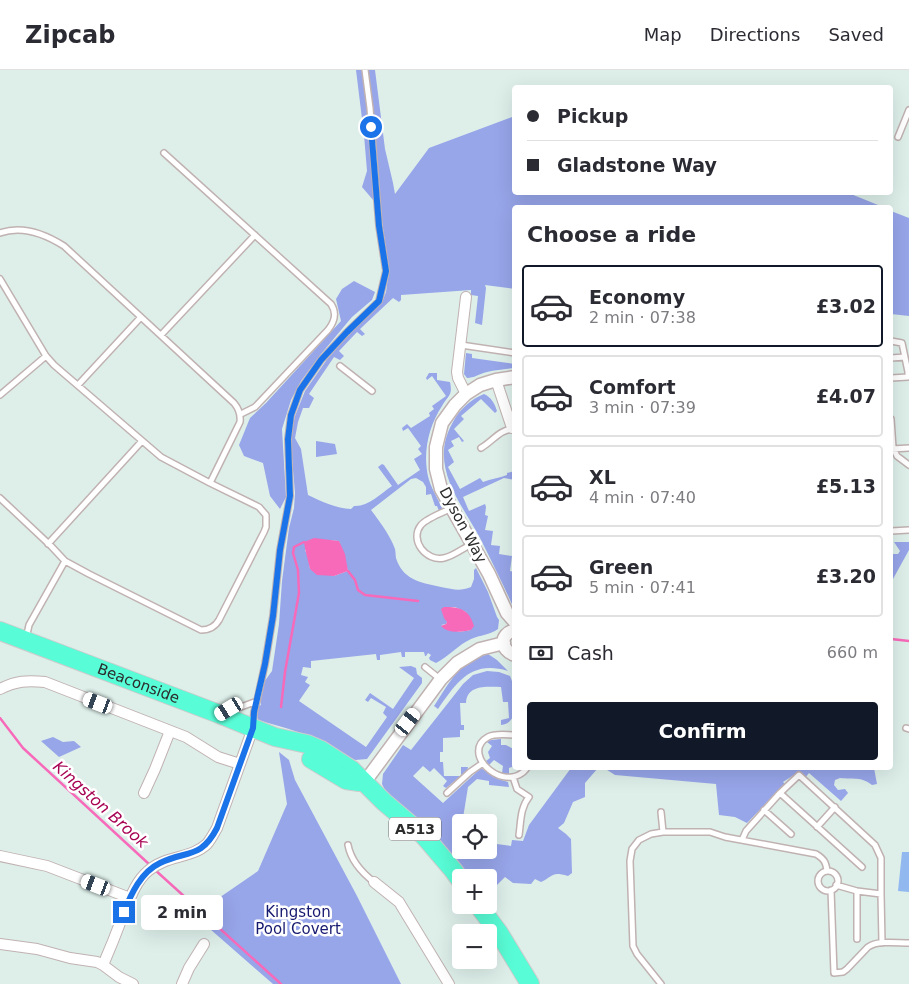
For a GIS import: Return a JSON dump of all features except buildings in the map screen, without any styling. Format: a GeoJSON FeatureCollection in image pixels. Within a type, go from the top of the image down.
{"type":"FeatureCollection","features":[{"type":"Feature","properties":{"kind":"highway","name":"Beaconside"},"geometry":{"type":"LineString","coordinates":[[0,631],[219,714],[274,737],[307,744],[321,750],[352,770],[384,802],[424,836],[453,869]]}},
{"type":"Feature","properties":{"kind":"highway"},"geometry":{"type":"LineString","coordinates":[[485,914],[499,933],[525,982]]}},
{"type":"Feature","properties":{"kind":"street"},"geometry":{"type":"LineString","coordinates":[[466,297],[457,372],[466,394]]}},
{"type":"Feature","properties":{"kind":"street","name":"Dyson Way"},"geometry":{"type":"LineString","coordinates":[[512,377],[480,385],[466,394],[454,405],[442,423],[436,447],[436,469],[442,489],[489,574],[507,613],[512,619]]}},
{"type":"Feature","properties":{"kind":"street"},"geometry":{"type":"LineString","coordinates":[[496,380],[512,425]]}},
{"type":"Feature","properties":{"kind":"street"},"geometry":{"type":"LineString","coordinates":[[512,631],[507,634],[504,640],[507,650],[512,653]]}},
{"type":"Feature","properties":{"kind":"street"},"geometry":{"type":"LineString","coordinates":[[364,783],[441,679],[457,662],[480,649],[504,643]]}},
{"type":"Feature","properties":{"kind":"street"},"geometry":{"type":"LineString","coordinates":[[0,689],[16,682],[44,682],[194,741],[218,758],[240,764]]}},
{"type":"Feature","properties":{"kind":"street"},"geometry":{"type":"LineString","coordinates":[[103,965],[130,898],[145,875],[159,863],[192,854],[201,849],[217,828],[253,728]]}},
{"type":"Feature","properties":{"kind":"street"},"geometry":{"type":"LineString","coordinates":[[144,793],[156,769],[170,731]]}},
{"type":"Feature","properties":{"kind":"street"},"geometry":{"type":"LineString","coordinates":[[0,856],[47,866],[130,898]]}},
{"type":"Feature","properties":{"kind":"street"},"geometry":{"type":"LineString","coordinates":[[374,882],[399,902],[449,984]]}},
{"type":"Feature","properties":{"kind":"street"},"geometry":{"type":"LineString","coordinates":[[0,944],[37,949],[70,958],[97,962],[119,978],[133,984]]}},
{"type":"Feature","properties":{"kind":"street"},"geometry":{"type":"LineString","coordinates":[[182,984],[189,968],[204,944]]}},
{"type":"Feature","properties":{"kind":"lane"},"geometry":{"type":"LineString","coordinates":[[253,728],[256,701],[270,635],[280,550],[290,496],[288,439],[291,415],[300,390],[321,360],[379,301],[386,271],[379,226],[370,108],[365,70]]}},
{"type":"Feature","properties":{"kind":"lane"},"geometry":{"type":"LineString","coordinates":[[898,137],[909,110]]}},
{"type":"Feature","properties":{"kind":"lane"},"geometry":{"type":"LineString","coordinates":[[164,153],[255,234],[331,304],[334,309],[335,314],[328,330],[255,407],[241,414]]}},
{"type":"Feature","properties":{"kind":"lane"},"geometry":{"type":"LineString","coordinates":[[0,233],[15,230],[41,233],[64,246],[234,402],[241,414],[240,422],[210,483]]}},
{"type":"Feature","properties":{"kind":"lane"},"geometry":{"type":"LineString","coordinates":[[161,335],[255,234]]}},
{"type":"Feature","properties":{"kind":"lane"},"geometry":{"type":"LineString","coordinates":[[0,279],[46,356],[54,365],[160,457],[259,507],[266,515],[266,527],[220,620],[216,625],[206,630],[201,630],[65,562],[0,498]]}},
{"type":"Feature","properties":{"kind":"lane"},"geometry":{"type":"LineString","coordinates":[[78,386],[141,317]]}},
{"type":"Feature","properties":{"kind":"lane"},"geometry":{"type":"LineString","coordinates":[[893,341],[902,343],[908,372],[908,377],[893,378]]}},
{"type":"Feature","properties":{"kind":"lane"},"geometry":{"type":"LineString","coordinates":[[460,345],[512,353]]}},
{"type":"Feature","properties":{"kind":"lane"},"geometry":{"type":"LineString","coordinates":[[0,395],[46,356]]}},
{"type":"Feature","properties":{"kind":"lane"},"geometry":{"type":"LineString","coordinates":[[893,358],[906,357]]}},
{"type":"Feature","properties":{"kind":"lane"},"geometry":{"type":"LineString","coordinates":[[340,366],[372,391]]}},
{"type":"Feature","properties":{"kind":"lane"},"geometry":{"type":"LineString","coordinates":[[481,448],[503,430],[512,428]]}},
{"type":"Feature","properties":{"kind":"lane"},"geometry":{"type":"LineString","coordinates":[[48,544],[142,441]]}},
{"type":"Feature","properties":{"kind":"lane"},"geometry":{"type":"LineString","coordinates":[[893,448],[909,448]]}},
{"type":"Feature","properties":{"kind":"lane"},"geometry":{"type":"LineString","coordinates":[[893,450],[897,456],[909,466]]}},
{"type":"Feature","properties":{"kind":"lane"},"geometry":{"type":"LineString","coordinates":[[452,508],[421,525],[417,534],[423,552],[433,558],[443,559],[472,544]]}},
{"type":"Feature","properties":{"kind":"lane"},"geometry":{"type":"LineString","coordinates":[[893,531],[909,530]]}},
{"type":"Feature","properties":{"kind":"lane"},"geometry":{"type":"LineString","coordinates":[[25,641],[32,619],[65,562]]}},
{"type":"Feature","properties":{"kind":"lane"},"geometry":{"type":"LineString","coordinates":[[425,667],[441,679]]}},
{"type":"Feature","properties":{"kind":"lane"},"geometry":{"type":"LineString","coordinates":[[219,714],[256,701]]}},
{"type":"Feature","properties":{"kind":"lane"},"geometry":{"type":"LineString","coordinates":[[512,735],[488,737],[484,740],[479,751],[479,757],[486,767],[504,777],[513,777],[522,774],[526,770]]}},
{"type":"Feature","properties":{"kind":"lane"},"geometry":{"type":"LineString","coordinates":[[447,793],[483,763]]}},
{"type":"Feature","properties":{"kind":"lane"},"geometry":{"type":"LineString","coordinates":[[742,840],[746,831],[764,810],[799,775],[835,807],[879,851],[881,858],[882,943]]}},
{"type":"Feature","properties":{"kind":"lane"},"geometry":{"type":"LineString","coordinates":[[513,777],[516,789],[529,798],[524,803],[522,811],[520,836]]}},
{"type":"Feature","properties":{"kind":"lane"},"geometry":{"type":"LineString","coordinates":[[780,793],[862,867]]}},
{"type":"Feature","properties":{"kind":"lane"},"geometry":{"type":"LineString","coordinates":[[817,827],[835,807]]}},
{"type":"Feature","properties":{"kind":"lane"},"geometry":{"type":"LineString","coordinates":[[764,810],[791,834]]}},
{"type":"Feature","properties":{"kind":"lane"},"geometry":{"type":"LineString","coordinates":[[661,812],[663,832]]}},
{"type":"Feature","properties":{"kind":"lane"},"geometry":{"type":"LineString","coordinates":[[661,984],[637,954],[634,946],[630,861],[632,849],[639,840],[651,834],[663,832],[710,832],[718,836],[816,854],[823,858],[827,864],[827,871]]}},
{"type":"Feature","properties":{"kind":"lane"},"geometry":{"type":"LineString","coordinates":[[348,845],[354,862],[374,882]]}},
{"type":"Feature","properties":{"kind":"lane"},"geometry":{"type":"LineString","coordinates":[[827,871],[836,875],[838,881],[831,890],[824,890],[818,883],[819,877],[827,871]]}},
{"type":"Feature","properties":{"kind":"lane"},"geometry":{"type":"LineString","coordinates":[[836,886],[881,894]]}},
{"type":"Feature","properties":{"kind":"lane"},"geometry":{"type":"LineString","coordinates":[[831,890],[834,973],[843,972],[872,945],[909,943]]}},
{"type":"Feature","properties":{"kind":"lane"},"geometry":{"type":"LineString","coordinates":[[857,891],[857,940]]}},
{"type":"Feature","properties":{"kind":"green space"},"geometry":{"type":"Polygon","coordinates":[[[356,70],[375,70],[385,149],[395,194],[429,148],[512,117],[512,195],[853,195],[878,205],[512,205],[512,289],[485,285],[482,325],[475,323],[478,296],[471,295],[471,290],[401,295],[399,302],[393,298],[360,329],[365,334],[362,336],[357,332],[339,351],[344,356],[340,360],[334,357],[309,394],[314,398],[309,408],[303,408],[298,422],[295,438],[301,449],[308,495],[329,504],[351,509],[354,506],[369,502],[392,486],[378,467],[382,464],[398,485],[420,470],[414,459],[422,454],[418,449],[421,446],[408,428],[403,431],[402,428],[407,424],[411,428],[430,416],[429,413],[434,409],[432,406],[446,396],[432,376],[427,380],[426,378],[429,373],[437,373],[437,380],[450,382],[451,390],[433,423],[426,451],[426,461],[429,480],[442,510],[439,511],[437,506],[435,506],[431,494],[426,495],[426,487],[423,482],[416,478],[411,479],[371,510],[390,539],[400,568],[405,573],[421,582],[459,590],[471,587],[476,568],[499,620],[498,629],[492,633],[466,641],[436,663],[430,660],[431,655],[428,653],[425,656],[424,652],[405,652],[405,657],[402,657],[401,652],[380,655],[380,660],[377,660],[376,654],[311,661],[311,668],[303,667],[301,675],[308,677],[305,682],[310,685],[299,701],[366,747],[387,717],[383,713],[386,707],[371,698],[368,702],[365,700],[370,693],[393,709],[414,678],[399,667],[411,666],[416,668],[417,674],[422,678],[422,683],[367,759],[355,760],[312,737],[258,720],[257,714],[261,705],[260,696],[264,682],[272,671],[289,528],[294,508],[295,493],[291,434],[295,416],[305,391],[328,358],[382,302],[386,292],[389,270],[380,208],[362,187],[367,171],[356,70]],[[328,540],[305,550],[310,569],[334,576],[348,571],[339,541],[328,540]],[[444,607],[447,622],[441,625],[459,632],[471,630],[466,612],[455,607],[444,607]]]}},
{"type":"Feature","properties":{"kind":"green space"},"geometry":{"type":"Polygon","coordinates":[[[893,212],[909,218],[909,316],[893,314],[893,212]]]}},
{"type":"Feature","properties":{"kind":"green space"},"geometry":{"type":"Polygon","coordinates":[[[354,281],[375,292],[372,300],[352,317],[321,354],[301,381],[291,400],[282,429],[286,497],[280,509],[270,496],[263,463],[244,456],[239,445],[250,418],[341,321],[336,299],[342,289],[354,281]]]}},
{"type":"Feature","properties":{"kind":"green space"},"geometry":{"type":"Polygon","coordinates":[[[466,353],[472,354],[472,358],[512,364],[512,368],[490,371],[467,378],[464,374],[466,353]]]}},
{"type":"Feature","properties":{"kind":"green space"},"geometry":{"type":"Polygon","coordinates":[[[484,394],[489,397],[497,411],[495,413],[481,399],[461,416],[464,419],[454,429],[464,441],[462,442],[459,437],[451,441],[454,446],[448,450],[454,462],[448,467],[460,489],[480,478],[483,482],[512,472],[512,479],[504,478],[463,497],[469,511],[485,504],[485,515],[488,516],[485,530],[493,531],[491,545],[500,546],[499,554],[512,556],[510,571],[512,571],[512,605],[480,538],[456,496],[445,468],[446,438],[459,413],[484,394]]]}},
{"type":"Feature","properties":{"kind":"green space"},"geometry":{"type":"Polygon","coordinates":[[[316,441],[335,444],[337,454],[316,457],[316,441]]]}},
{"type":"Feature","properties":{"kind":"green space"},"geometry":{"type":"Polygon","coordinates":[[[894,542],[909,542],[909,550],[893,579],[893,554],[898,554],[900,551],[894,542]]]}},
{"type":"Feature","properties":{"kind":"green space"},"geometry":{"type":"Polygon","coordinates":[[[488,654],[508,671],[484,668],[475,671],[459,682],[438,709],[434,706],[451,680],[461,669],[475,659],[488,654]]]}},
{"type":"Feature","properties":{"kind":"green space"},"geometry":{"type":"Polygon","coordinates":[[[487,671],[499,672],[510,676],[512,682],[512,718],[508,723],[501,725],[501,720],[509,718],[508,702],[503,702],[501,687],[484,687],[470,692],[466,703],[460,703],[461,725],[464,725],[464,730],[460,730],[460,737],[443,738],[443,752],[440,752],[440,762],[443,762],[444,776],[461,776],[446,788],[443,786],[447,781],[434,768],[430,772],[423,766],[413,776],[443,803],[481,768],[498,779],[508,782],[509,787],[489,785],[489,781],[477,779],[468,787],[464,814],[452,814],[452,859],[497,859],[497,844],[511,846],[512,840],[523,841],[529,825],[570,770],[596,770],[585,783],[585,797],[573,802],[564,823],[558,828],[571,839],[572,873],[568,876],[555,874],[541,882],[535,879],[531,884],[513,883],[505,877],[497,885],[497,869],[457,869],[423,825],[394,798],[387,794],[382,784],[383,774],[403,745],[411,750],[463,684],[473,675],[487,671]]]}},
{"type":"Feature","properties":{"kind":"green space"},"geometry":{"type":"Polygon","coordinates":[[[53,737],[63,742],[74,741],[81,747],[59,757],[41,741],[53,737]]]}},
{"type":"Feature","properties":{"kind":"green space"},"geometry":{"type":"Polygon","coordinates":[[[501,739],[501,745],[512,748],[512,767],[509,768],[509,774],[502,773],[503,766],[494,760],[489,765],[486,761],[490,758],[488,752],[492,746],[487,742],[501,739]]]}},
{"type":"Feature","properties":{"kind":"green space","name":"Kingston Pool Covert"},"geometry":{"type":"Polygon","coordinates":[[[279,752],[289,760],[295,780],[357,896],[401,984],[273,984],[194,915],[258,871],[287,804],[279,752]]]}},
{"type":"Feature","properties":{"kind":"green space"},"geometry":{"type":"Polygon","coordinates":[[[461,767],[468,767],[467,771],[461,776],[461,767]]]}},
{"type":"Feature","properties":{"kind":"green space"},"geometry":{"type":"Polygon","coordinates":[[[607,770],[874,770],[877,784],[872,785],[864,780],[857,779],[840,778],[835,780],[834,785],[838,790],[845,789],[848,793],[841,801],[809,773],[805,778],[797,773],[783,782],[785,784],[747,823],[735,817],[719,815],[716,784],[615,775],[607,770]]]}},
{"type":"Feature","properties":{"kind":"shaded area"},"geometry":{"type":"Polygon","coordinates":[[[314,538],[339,541],[345,554],[348,571],[334,576],[317,575],[310,569],[304,542],[314,538]]]}},
{"type":"Feature","properties":{"kind":"shaded area"},"geometry":{"type":"Polygon","coordinates":[[[444,607],[463,610],[472,620],[474,626],[471,630],[459,632],[444,629],[441,626],[447,622],[441,609],[444,607]]]}},
{"type":"Feature","properties":{"kind":"shaded area"},"geometry":{"type":"Polygon","coordinates":[[[902,852],[909,852],[909,892],[898,891],[902,852]]]}},
{"type":"Feature","properties":{"kind":"waterway"},"geometry":{"type":"LineString","coordinates":[[281,707],[285,672],[299,593],[298,570],[293,553],[294,547],[304,542]]}},
{"type":"Feature","properties":{"kind":"waterway"},"geometry":{"type":"LineString","coordinates":[[348,571],[355,580],[358,590],[365,595],[418,601]]}},
{"type":"Feature","properties":{"kind":"waterway"},"geometry":{"type":"LineString","coordinates":[[893,639],[909,641]]}},
{"type":"Feature","properties":{"kind":"waterway","name":"Kingston Brook"},"geometry":{"type":"LineString","coordinates":[[0,718],[23,748],[150,865]]}},
{"type":"Feature","properties":{"kind":"waterway","name":"Kingston Brook"},"geometry":{"type":"LineString","coordinates":[[154,869],[281,984]]}},
{"type":"Feature","properties":{"kind":"route"},"geometry":{"type":"LineString","coordinates":[[124,912],[137,885],[149,871],[159,863],[192,854],[201,849],[212,837],[217,828],[253,728],[254,712],[273,616],[280,550],[290,496],[288,439],[291,415],[300,390],[321,360],[379,301],[386,271],[379,226],[371,127]]}}]}
